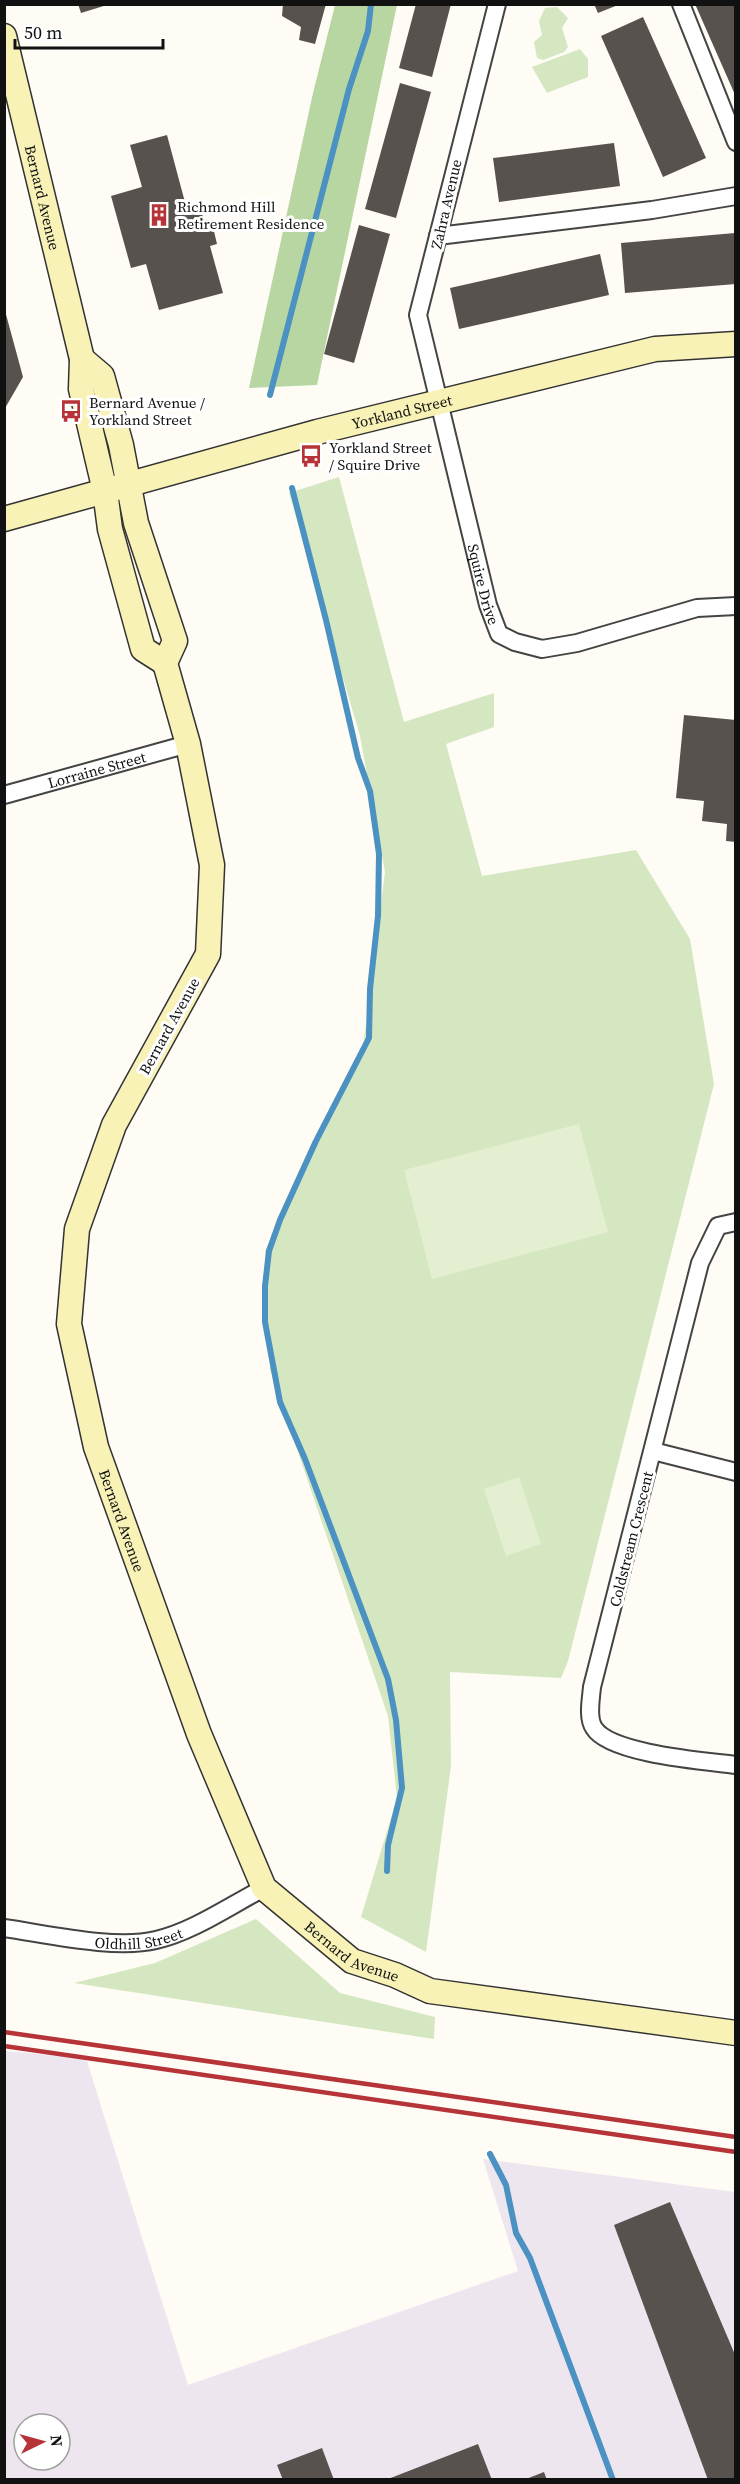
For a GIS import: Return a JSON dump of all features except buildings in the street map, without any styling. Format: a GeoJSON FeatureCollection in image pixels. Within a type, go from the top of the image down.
{"type":"FeatureCollection","features":[{"type":"Feature","properties":{"kind":"street","name":"Zahra Avenue"},"geometry":{"type":"LineString","coordinates":[[438,403],[418,315],[497,4]]}},
{"type":"Feature","properties":{"kind":"street"},"geometry":{"type":"LineString","coordinates":[[681,4],[735,142]]}},
{"type":"Feature","properties":{"kind":"street","name":"Bernard Avenue"},"geometry":{"type":"LineString","coordinates":[[4,36],[82,359],[81,389],[105,491],[110,529],[143,649],[165,663],[188,744],[212,865],[208,954],[114,1125],[77,1229],[69,1324],[96,1447],[199,1734],[264,1888],[352,1961],[430,1991],[735,2033]]}},
{"type":"Feature","properties":{"kind":"street"},"geometry":{"type":"LineString","coordinates":[[438,236],[652,210],[735,196]]}},
{"type":"Feature","properties":{"kind":"street","name":"Yorkland Street"},"geometry":{"type":"LineString","coordinates":[[4,519],[318,432],[655,349],[735,344]]}},
{"type":"Feature","properties":{"kind":"street"},"geometry":{"type":"LineString","coordinates":[[82,359],[102,376],[130,485],[136,523],[175,641],[165,663]]}},
{"type":"Feature","properties":{"kind":"street","name":"Squire Drive"},"geometry":{"type":"LineString","coordinates":[[438,403],[488,605],[499,634],[515,642],[542,649],[577,643],[697,608],[735,606]]}},
{"type":"Feature","properties":{"kind":"street","name":"Lorraine Street"},"geometry":{"type":"LineString","coordinates":[[4,795],[188,744]]}},
{"type":"Feature","properties":{"kind":"street","name":"Coldstream Crescent"},"geometry":{"type":"LineString","coordinates":[[735,1222],[718,1226],[700,1263],[592,1687],[592,1726],[598,1734],[623,1748],[735,1765]]}},
{"type":"Feature","properties":{"kind":"street"},"geometry":{"type":"LineString","coordinates":[[653,1451],[735,1472]]}},
{"type":"Feature","properties":{"kind":"street","name":"Oldhill Street"},"geometry":{"type":"LineString","coordinates":[[4,1928],[118,1943],[154,1941],[177,1933],[264,1888]]}},
{"type":"Feature","properties":{"kind":"shaded area"},"geometry":{"type":"Polygon","coordinates":[[[4,2051],[86,2058],[188,2385],[518,2271],[483,2159],[735,2192],[735,2479],[5,2479],[4,2051]]]}},
{"type":"Feature","properties":{"kind":"green space"},"geometry":{"type":"Polygon","coordinates":[[[335,5],[397,5],[317,385],[249,388],[313,93],[335,5]]]}},
{"type":"Feature","properties":{"kind":"green space"},"geometry":{"type":"Polygon","coordinates":[[[557,7],[568,18],[562,28],[568,47],[564,52],[543,60],[537,58],[534,42],[542,35],[539,21],[545,8],[557,7]]]}},
{"type":"Feature","properties":{"kind":"green space"},"geometry":{"type":"Polygon","coordinates":[[[580,49],[588,59],[588,77],[547,93],[532,67],[580,49]]]}},
{"type":"Feature","properties":{"kind":"green space"},"geometry":{"type":"Polygon","coordinates":[[[339,477],[404,722],[494,693],[494,727],[446,744],[482,876],[636,850],[690,939],[714,1084],[568,1661],[561,1678],[450,1672],[451,1766],[426,1952],[361,1917],[397,1798],[388,1716],[270,1370],[265,1251],[306,1164],[362,1056],[385,872],[360,736],[289,493],[339,477]]]}},
{"type":"Feature","properties":{"kind":"green space"},"geometry":{"type":"Polygon","coordinates":[[[579,1124],[608,1232],[432,1279],[404,1170],[579,1124]]]}},
{"type":"Feature","properties":{"kind":"green space"},"geometry":{"type":"Polygon","coordinates":[[[519,1477],[541,1544],[506,1556],[484,1489],[519,1477]]]}},
{"type":"Feature","properties":{"kind":"green space"},"geometry":{"type":"Polygon","coordinates":[[[256,1919],[340,1993],[435,2017],[434,2039],[74,1983],[155,1963],[256,1919]]]}},
{"type":"Feature","properties":{"kind":"waterway"},"geometry":{"type":"LineString","coordinates":[[270,395],[349,89],[368,31],[371,4]]}},
{"type":"Feature","properties":{"kind":"waterway"},"geometry":{"type":"LineString","coordinates":[[292,488],[358,758],[370,791],[379,854],[378,916],[370,989],[369,1038],[316,1141],[280,1220],[269,1251],[265,1286],[265,1322],[280,1402],[305,1459],[388,1679],[396,1720],[402,1788],[388,1845],[387,1871]]}},
{"type":"Feature","properties":{"kind":"waterway"},"geometry":{"type":"LineString","coordinates":[[490,2154],[506,2185],[516,2233],[530,2258],[613,2480]]}},
{"type":"Feature","properties":{"kind":"railway"},"geometry":{"type":"LineString","coordinates":[[4,2032],[736,2137]]}},
{"type":"Feature","properties":{"kind":"railway"},"geometry":{"type":"LineString","coordinates":[[4,2046],[736,2152]]}},
{"type":"Feature","properties":{"kind":"place","name":"Richmond Hill Retirement Residence"},"geometry":{"type":"Point","coordinates":[159,215]}},
{"type":"Feature","properties":{"kind":"place","name":"Bernard Avenue / Yorkland Street"},"geometry":{"type":"Point","coordinates":[71,411]}},
{"type":"Feature","properties":{"kind":"place","name":"Yorkland Street / Squire Drive"},"geometry":{"type":"Point","coordinates":[311,456]}}]}
